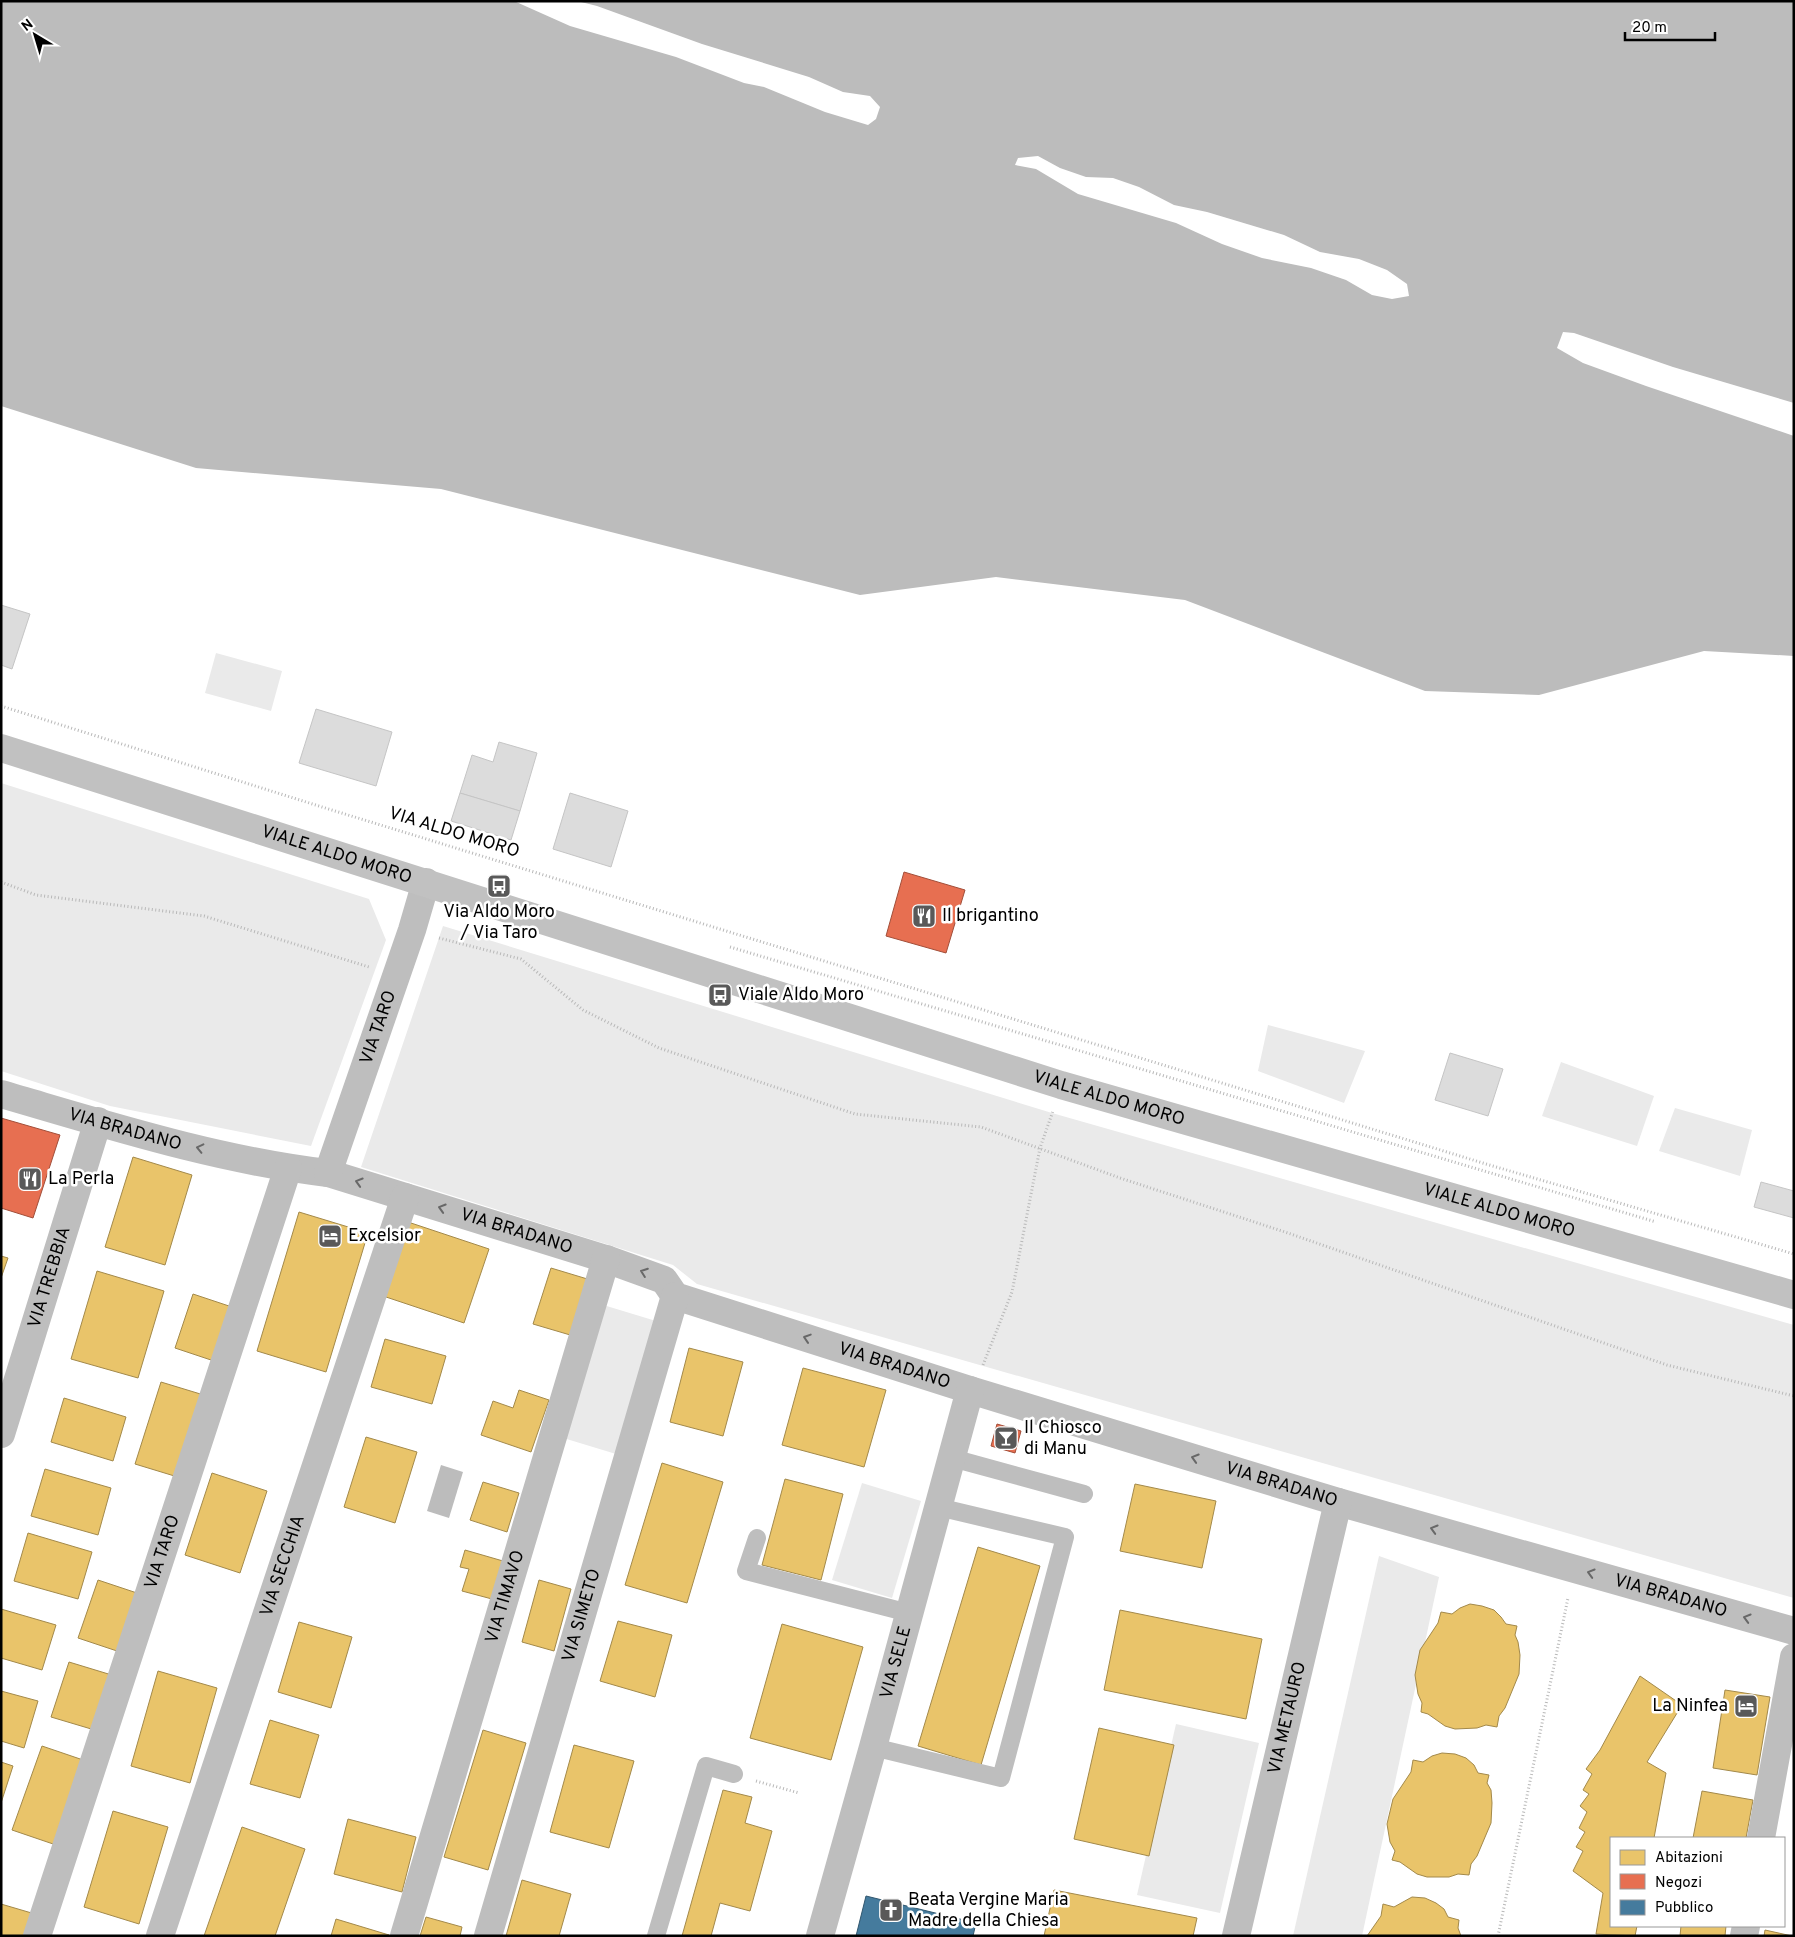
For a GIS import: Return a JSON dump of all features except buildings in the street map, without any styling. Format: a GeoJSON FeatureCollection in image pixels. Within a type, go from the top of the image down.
{"type":"FeatureCollection","features":[{"type":"Feature","properties":{"kind":"street","name":"VIALE ALDO MORO"},"geometry":{"type":"LineString","coordinates":[[1,748],[1061,1085],[1794,1295]]}},
{"type":"Feature","properties":{"kind":"street","name":"VIA TARO"},"geometry":{"type":"LineString","coordinates":[[328,1173],[412,930],[426,882]]}},
{"type":"Feature","properties":{"kind":"street","name":"VIA BRADANO"},"geometry":{"type":"LineString","coordinates":[[1,1094],[191,1146],[288,1168],[328,1173],[606,1259],[664,1280],[675,1296],[970,1390],[1338,1502],[1794,1631]]}},
{"type":"Feature","properties":{"kind":"street","name":"VIA TREBBIA"},"geometry":{"type":"LineString","coordinates":[[1,1434],[98,1121]]}},
{"type":"Feature","properties":{"kind":"street","name":"VIA TARO"},"geometry":{"type":"LineString","coordinates":[[37,1936],[288,1168]]}},
{"type":"Feature","properties":{"kind":"street","name":"VIA SECCHIA"},"geometry":{"type":"LineString","coordinates":[[160,1936],[406,1197]]}},
{"type":"Feature","properties":{"kind":"street","name":"VIA TIMAVO"},"geometry":{"type":"LineString","coordinates":[[404,1936],[606,1259]]}},
{"type":"Feature","properties":{"kind":"street","name":"VIA SIMETO"},"geometry":{"type":"LineString","coordinates":[[488,1936],[675,1296]]}},
{"type":"Feature","properties":{"kind":"street","name":"VIA SELE"},"geometry":{"type":"LineString","coordinates":[[820,1936],[970,1390]]}},
{"type":"Feature","properties":{"kind":"street","name":"VIA METAURO"},"geometry":{"type":"LineString","coordinates":[[1236,1936],[1338,1502]]}},
{"type":"Feature","properties":{"kind":"street"},"geometry":{"type":"LineString","coordinates":[[1761,1837],[1794,1657]]}},
{"type":"Feature","properties":{"kind":"lane"},"geometry":{"type":"LineString","coordinates":[[952,1458],[1084,1494]]}},
{"type":"Feature","properties":{"kind":"lane"},"geometry":{"type":"LineString","coordinates":[[873,1747],[1001,1778],[1065,1537],[938,1508]]}},
{"type":"Feature","properties":{"kind":"lane"},"geometry":{"type":"LineString","coordinates":[[757,1538],[746,1571],[910,1613]]}},
{"type":"Feature","properties":{"kind":"lane"},"geometry":{"type":"LineString","coordinates":[[656,1936],[706,1766],[734,1774]]}},
{"type":"Feature","properties":{"kind":"path","name":"VIA ALDO MORO"},"geometry":{"type":"LineString","coordinates":[[1,706],[1486,1164],[1794,1254]]}},
{"type":"Feature","properties":{"kind":"path"},"geometry":{"type":"LineString","coordinates":[[1,882],[36,896],[204,916],[375,968]]}},
{"type":"Feature","properties":{"kind":"path"},"geometry":{"type":"LineString","coordinates":[[438,938],[521,960],[584,1010],[659,1048],[855,1114],[981,1127],[1120,1178],[1285,1232],[1667,1365],[1794,1396]]}},
{"type":"Feature","properties":{"kind":"path","name":"VIALE ALDO MORO"},"geometry":{"type":"LineString","coordinates":[[727,946],[1662,1224]]}},
{"type":"Feature","properties":{"kind":"path"},"geometry":{"type":"LineString","coordinates":[[970,1390],[983,1366],[1012,1292],[1040,1148],[1061,1085]]}},
{"type":"Feature","properties":{"kind":"path"},"geometry":{"type":"LineString","coordinates":[[1498,1936],[1574,1568]]}},
{"type":"Feature","properties":{"kind":"path"},"geometry":{"type":"LineString","coordinates":[[734,1774],[799,1794]]}},
{"type":"Feature","properties":{"kind":"shaded area"},"geometry":{"type":"Polygon","coordinates":[[[1,1],[1794,1],[1794,656],[1704,651],[1539,695],[1425,691],[1185,600],[996,577],[860,595],[441,489],[196,468],[1,406],[1,1]]]}},
{"type":"Feature","properties":{"kind":"shaded area"},"geometry":{"type":"Polygon","coordinates":[[[216,653],[282,671],[271,711],[205,693],[216,653]]]}},
{"type":"Feature","properties":{"kind":"shaded area"},"geometry":{"type":"Polygon","coordinates":[[[1,783],[369,899],[386,940],[311,1146],[110,1106],[1,1071],[1,783]]]}},
{"type":"Feature","properties":{"kind":"shaded area"},"geometry":{"type":"Polygon","coordinates":[[[443,926],[1052,1113],[1794,1325],[1794,1598],[697,1284],[673,1265],[361,1167],[443,926]]]}},
{"type":"Feature","properties":{"kind":"shaded area"},"geometry":{"type":"Polygon","coordinates":[[[1268,1025],[1365,1051],[1344,1103],[1258,1071],[1268,1025]]]}},
{"type":"Feature","properties":{"kind":"shaded area"},"geometry":{"type":"Polygon","coordinates":[[[1561,1062],[1654,1096],[1637,1146],[1542,1116],[1561,1062]]]}},
{"type":"Feature","properties":{"kind":"shaded area"},"geometry":{"type":"Polygon","coordinates":[[[1675,1108],[1752,1130],[1740,1176],[1659,1151],[1675,1108]]]}},
{"type":"Feature","properties":{"kind":"shaded area"},"geometry":{"type":"Polygon","coordinates":[[[600,1304],[656,1321],[616,1454],[560,1437],[600,1304]]]}},
{"type":"Feature","properties":{"kind":"shaded area"},"geometry":{"type":"Polygon","coordinates":[[[441,1465],[463,1472],[449,1518],[427,1511],[441,1465]]]}},
{"type":"Feature","properties":{"kind":"shaded area"},"geometry":{"type":"Polygon","coordinates":[[[862,1483],[921,1501],[892,1598],[832,1580],[862,1483]]]}},
{"type":"Feature","properties":{"kind":"shaded area"},"geometry":{"type":"Polygon","coordinates":[[[1379,1556],[1439,1577],[1362,1936],[1293,1936],[1379,1556]]]}},
{"type":"Feature","properties":{"kind":"shaded area"},"geometry":{"type":"Polygon","coordinates":[[[1176,1724],[1259,1743],[1220,1913],[1137,1895],[1176,1724]]]}},
{"type":"Feature","properties":{"kind":"pier"},"geometry":{"type":"Polygon","coordinates":[[[514,1],[577,1],[597,6],[702,44],[809,77],[843,92],[870,96],[880,107],[876,119],[868,125],[825,112],[764,87],[744,83],[676,57],[570,26],[514,1]]]}},
{"type":"Feature","properties":{"kind":"pier"},"geometry":{"type":"Polygon","coordinates":[[[1038,156],[1060,168],[1086,177],[1113,178],[1139,187],[1174,205],[1207,212],[1284,235],[1320,252],[1359,259],[1387,270],[1407,284],[1409,296],[1392,299],[1372,295],[1346,280],[1311,268],[1262,258],[1222,244],[1176,223],[1078,194],[1036,169],[1015,165],[1018,158],[1038,156]]]}},
{"type":"Feature","properties":{"kind":"pier"},"geometry":{"type":"Polygon","coordinates":[[[1563,332],[1574,333],[1673,367],[1794,403],[1794,436],[1583,363],[1557,348],[1563,332]]]}},
{"type":"Feature","properties":{"kind":"place","name":"Via Aldo Moro / Via Taro"},"geometry":{"type":"Point","coordinates":[499,886]}},
{"type":"Feature","properties":{"kind":"place","name":"Il brigantino"},"geometry":{"type":"Point","coordinates":[924,916]}},
{"type":"Feature","properties":{"kind":"place","name":"Viale Aldo Moro"},"geometry":{"type":"Point","coordinates":[720,995]}},
{"type":"Feature","properties":{"kind":"place","name":"La Perla"},"geometry":{"type":"Point","coordinates":[30,1179]}},
{"type":"Feature","properties":{"kind":"place","name":"Excelsior"},"geometry":{"type":"Point","coordinates":[330,1236]}},
{"type":"Feature","properties":{"kind":"place","name":"Il Chiosco di Manu"},"geometry":{"type":"Point","coordinates":[1006,1438]}},
{"type":"Feature","properties":{"kind":"place","name":"La Ninfea"},"geometry":{"type":"Point","coordinates":[1746,1706]}},
{"type":"Feature","properties":{"kind":"place","name":"Beata Vergine Maria Madre della Chiesa"},"geometry":{"type":"Point","coordinates":[891,1910]}}]}
